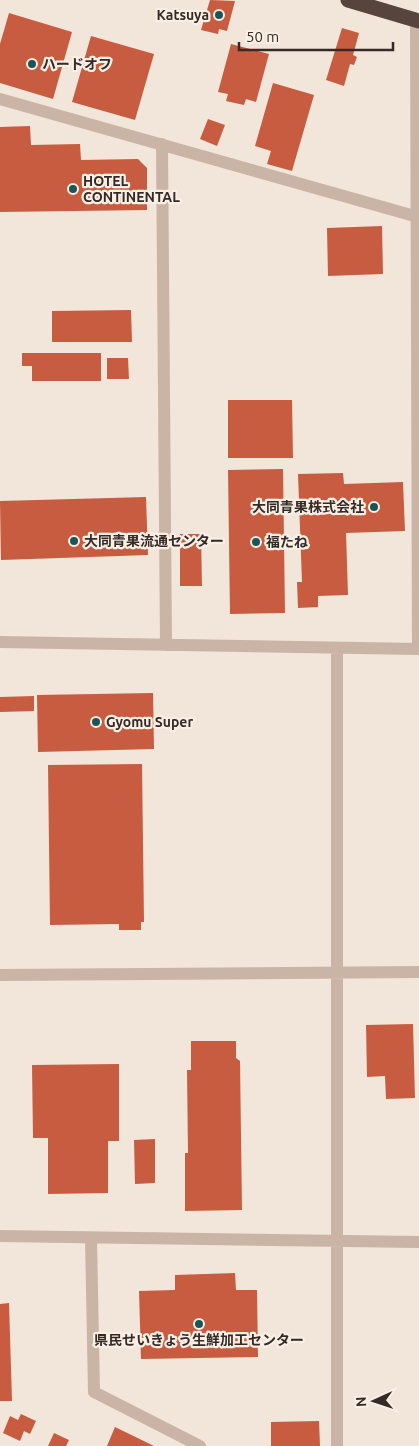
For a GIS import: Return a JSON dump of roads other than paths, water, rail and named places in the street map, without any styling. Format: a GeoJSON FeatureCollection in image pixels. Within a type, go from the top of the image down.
{"type":"FeatureCollection","features":[{"type":"Feature","properties":{"kind":"highway"},"geometry":{"type":"LineString","coordinates":[[348,0],[418,21]]}},
{"type":"Feature","properties":{"kind":"street"},"geometry":{"type":"LineString","coordinates":[[0,642],[419,649],[418,21]]}},
{"type":"Feature","properties":{"kind":"street"},"geometry":{"type":"LineString","coordinates":[[0,98],[418,217]]}},
{"type":"Feature","properties":{"kind":"street"},"geometry":{"type":"LineString","coordinates":[[162,144],[166,645]]}},
{"type":"Feature","properties":{"kind":"street"},"geometry":{"type":"LineString","coordinates":[[337,648],[337,1446]]}},
{"type":"Feature","properties":{"kind":"street"},"geometry":{"type":"LineString","coordinates":[[0,975],[419,972]]}},
{"type":"Feature","properties":{"kind":"street"},"geometry":{"type":"LineString","coordinates":[[0,1236],[91,1239],[419,1242]]}},
{"type":"Feature","properties":{"kind":"street"},"geometry":{"type":"LineString","coordinates":[[91,1239],[94,1392],[200,1446]]}},
{"type":"Feature","properties":{"kind":"place","name":"Katsuya"},"geometry":{"type":"Point","coordinates":[219,15]}},
{"type":"Feature","properties":{"kind":"place","name":"ハードオフ"},"geometry":{"type":"Point","coordinates":[32,64]}},
{"type":"Feature","properties":{"kind":"place","name":"HOTEL CONTINENTAL"},"geometry":{"type":"Point","coordinates":[73,189]}},
{"type":"Feature","properties":{"kind":"place","name":"大同青果株式会社"},"geometry":{"type":"Point","coordinates":[374,507]}},
{"type":"Feature","properties":{"kind":"place","name":"大同青果流通センター"},"geometry":{"type":"Point","coordinates":[74,541]}},
{"type":"Feature","properties":{"kind":"place","name":"福たね"},"geometry":{"type":"Point","coordinates":[256,542]}},
{"type":"Feature","properties":{"kind":"place","name":"Gyomu Super"},"geometry":{"type":"Point","coordinates":[96,722]}},
{"type":"Feature","properties":{"kind":"place","name":"県民せいきょう生鮮加工センター"},"geometry":{"type":"Point","coordinates":[199,1324]}}]}
